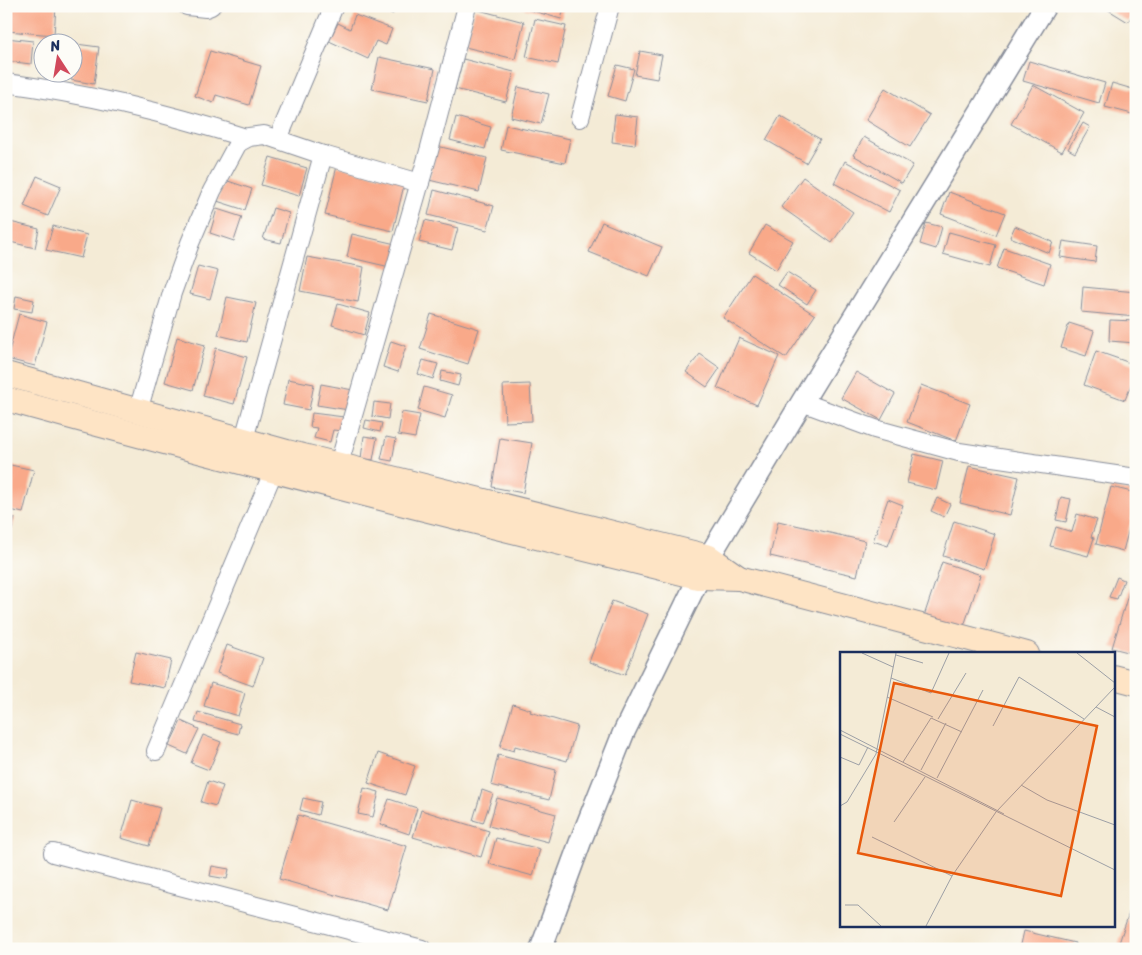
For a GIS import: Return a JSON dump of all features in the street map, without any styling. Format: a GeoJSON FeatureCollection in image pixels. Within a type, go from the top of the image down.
{"type":"FeatureCollection","features":[{"type":"Feature","properties":{"kind":"main road"},"geometry":{"type":"LineString","coordinates":[[6,374],[138,412],[339,464],[739,578],[1019,652]]}},
{"type":"Feature","properties":{"kind":"main road"},"geometry":{"type":"LineString","coordinates":[[6,399],[143,437],[274,470],[704,567]]}},
{"type":"Feature","properties":{"kind":"main road"},"geometry":{"type":"LineString","coordinates":[[1114,677],[1136,683]]}},
{"type":"Feature","properties":{"kind":"street"},"geometry":{"type":"LineString","coordinates":[[186,6],[201,8],[211,6]]}},
{"type":"Feature","properties":{"kind":"street"},"geometry":{"type":"LineString","coordinates":[[278,139],[334,6]]}},
{"type":"Feature","properties":{"kind":"street"},"geometry":{"type":"LineString","coordinates":[[339,464],[420,182],[467,6]]}},
{"type":"Feature","properties":{"kind":"street"},"geometry":{"type":"LineString","coordinates":[[580,118],[610,6]]}},
{"type":"Feature","properties":{"kind":"street"},"geometry":{"type":"LineString","coordinates":[[541,949],[623,734],[704,567],[802,402],[1045,6]]}},
{"type":"Feature","properties":{"kind":"street"},"geometry":{"type":"LineString","coordinates":[[6,83],[78,94],[119,103],[201,124],[246,138]]}},
{"type":"Feature","properties":{"kind":"street"},"geometry":{"type":"LineString","coordinates":[[138,412],[172,293],[190,243],[229,158],[238,143],[246,138],[264,135],[323,155],[420,182]]}},
{"type":"Feature","properties":{"kind":"street"},"geometry":{"type":"LineString","coordinates":[[244,439],[323,155]]}},
{"type":"Feature","properties":{"kind":"street"},"geometry":{"type":"LineString","coordinates":[[802,402],[875,429],[959,452],[1136,478]]}},
{"type":"Feature","properties":{"kind":"street"},"geometry":{"type":"LineString","coordinates":[[156,751],[274,470]]}},
{"type":"Feature","properties":{"kind":"street"},"geometry":{"type":"LineString","coordinates":[[53,853],[422,949]]}},
{"type":"Feature","properties":{"kind":"building"},"geometry":{"type":"Polygon","coordinates":[[[6,6],[56,6],[54,32],[32,33],[7,31],[6,6]]]}},
{"type":"Feature","properties":{"kind":"building"},"geometry":{"type":"Polygon","coordinates":[[[364,6],[395,6],[393,14],[364,6]]]}},
{"type":"Feature","properties":{"kind":"building"},"geometry":{"type":"Polygon","coordinates":[[[516,6],[565,6],[561,19],[516,6]]]}},
{"type":"Feature","properties":{"kind":"building"},"geometry":{"type":"Polygon","coordinates":[[[1102,6],[1136,6],[1136,9],[1128,22],[1102,6]]]}},
{"type":"Feature","properties":{"kind":"building"},"geometry":{"type":"Polygon","coordinates":[[[475,9],[524,22],[515,59],[465,47],[475,9]]]}},
{"type":"Feature","properties":{"kind":"building"},"geometry":{"type":"Polygon","coordinates":[[[355,15],[392,29],[386,45],[376,41],[368,59],[329,41],[338,23],[350,29],[355,15]]]}},
{"type":"Feature","properties":{"kind":"building"},"geometry":{"type":"Polygon","coordinates":[[[535,19],[566,26],[558,64],[526,57],[535,19]]]}},
{"type":"Feature","properties":{"kind":"building"},"geometry":{"type":"Polygon","coordinates":[[[6,38],[32,41],[31,64],[6,61],[6,38]]]}},
{"type":"Feature","properties":{"kind":"building"},"geometry":{"type":"Polygon","coordinates":[[[82,45],[99,47],[94,84],[82,82],[82,45]]]}},
{"type":"Feature","properties":{"kind":"building"},"geometry":{"type":"Polygon","coordinates":[[[210,51],[261,66],[249,105],[216,95],[213,103],[195,96],[210,51]]]}},
{"type":"Feature","properties":{"kind":"building"},"geometry":{"type":"Polygon","coordinates":[[[640,51],[662,55],[657,79],[635,75],[640,51]]]}},
{"type":"Feature","properties":{"kind":"building"},"geometry":{"type":"Polygon","coordinates":[[[379,57],[435,69],[428,101],[372,89],[379,57]]]}},
{"type":"Feature","properties":{"kind":"building"},"geometry":{"type":"Polygon","coordinates":[[[463,59],[514,72],[506,102],[455,89],[463,59]]]}},
{"type":"Feature","properties":{"kind":"building"},"geometry":{"type":"Polygon","coordinates":[[[1029,61],[1105,83],[1099,103],[1023,81],[1029,61]]]}},
{"type":"Feature","properties":{"kind":"building"},"geometry":{"type":"Polygon","coordinates":[[[617,65],[634,69],[625,101],[608,96],[617,65]]]}},
{"type":"Feature","properties":{"kind":"building"},"geometry":{"type":"Polygon","coordinates":[[[1112,83],[1136,90],[1136,115],[1105,107],[1112,83]]]}},
{"type":"Feature","properties":{"kind":"building"},"geometry":{"type":"Polygon","coordinates":[[[1033,85],[1084,113],[1062,152],[1011,124],[1033,85]]]}},
{"type":"Feature","properties":{"kind":"building"},"geometry":{"type":"Polygon","coordinates":[[[518,87],[549,94],[541,124],[511,117],[518,87]]]}},
{"type":"Feature","properties":{"kind":"building"},"geometry":{"type":"Polygon","coordinates":[[[885,88],[930,115],[910,147],[866,120],[885,88]]]}},
{"type":"Feature","properties":{"kind":"building"},"geometry":{"type":"Polygon","coordinates":[[[615,114],[638,117],[635,145],[612,142],[615,114]]]}},
{"type":"Feature","properties":{"kind":"building"},"geometry":{"type":"Polygon","coordinates":[[[780,116],[820,139],[806,163],[766,140],[780,116]]]}},
{"type":"Feature","properties":{"kind":"building"},"geometry":{"type":"Polygon","coordinates":[[[456,117],[491,127],[485,149],[450,140],[456,117]]]}},
{"type":"Feature","properties":{"kind":"building"},"geometry":{"type":"Polygon","coordinates":[[[1083,123],[1090,127],[1075,153],[1068,149],[1083,123]]]}},
{"type":"Feature","properties":{"kind":"building"},"geometry":{"type":"Polygon","coordinates":[[[506,125],[570,139],[565,163],[501,150],[506,125]]]}},
{"type":"Feature","properties":{"kind":"building"},"geometry":{"type":"Polygon","coordinates":[[[864,137],[913,165],[902,183],[853,155],[864,137]]]}},
{"type":"Feature","properties":{"kind":"building"},"geometry":{"type":"Polygon","coordinates":[[[437,146],[487,158],[479,192],[429,180],[437,146]]]}},
{"type":"Feature","properties":{"kind":"building"},"geometry":{"type":"Polygon","coordinates":[[[270,157],[307,168],[299,196],[261,185],[270,157]]]}},
{"type":"Feature","properties":{"kind":"building"},"geometry":{"type":"Polygon","coordinates":[[[845,161],[900,190],[889,212],[834,183],[845,161]]]}},
{"type":"Feature","properties":{"kind":"building"},"geometry":{"type":"Polygon","coordinates":[[[337,166],[405,181],[393,231],[325,215],[337,166]]]}},
{"type":"Feature","properties":{"kind":"building"},"geometry":{"type":"Polygon","coordinates":[[[37,176],[61,186],[48,216],[24,206],[37,176]]]}},
{"type":"Feature","properties":{"kind":"building"},"geometry":{"type":"Polygon","coordinates":[[[803,177],[853,212],[832,243],[781,207],[803,177]]]}},
{"type":"Feature","properties":{"kind":"building"},"geometry":{"type":"Polygon","coordinates":[[[225,180],[252,189],[245,210],[217,201],[225,180]]]}},
{"type":"Feature","properties":{"kind":"building"},"geometry":{"type":"Polygon","coordinates":[[[434,190],[494,206],[487,230],[428,215],[434,190]]]}},
{"type":"Feature","properties":{"kind":"building"},"geometry":{"type":"Polygon","coordinates":[[[949,192],[1005,213],[996,235],[941,214],[949,192]]]}},
{"type":"Feature","properties":{"kind":"building"},"geometry":{"type":"Polygon","coordinates":[[[273,208],[289,213],[281,243],[263,239],[273,208]]]}},
{"type":"Feature","properties":{"kind":"building"},"geometry":{"type":"Polygon","coordinates":[[[217,209],[242,217],[234,241],[210,233],[217,209]]]}},
{"type":"Feature","properties":{"kind":"building"},"geometry":{"type":"Polygon","coordinates":[[[425,220],[458,228],[452,250],[419,242],[425,220]]]}},
{"type":"Feature","properties":{"kind":"building"},"geometry":{"type":"Polygon","coordinates":[[[6,221],[39,229],[35,248],[6,241],[6,221]]]}},
{"type":"Feature","properties":{"kind":"building"},"geometry":{"type":"Polygon","coordinates":[[[602,222],[662,247],[649,276],[589,252],[602,222]]]}},
{"type":"Feature","properties":{"kind":"building"},"geometry":{"type":"Polygon","coordinates":[[[926,223],[942,227],[936,249],[920,244],[926,223]]]}},
{"type":"Feature","properties":{"kind":"building"},"geometry":{"type":"Polygon","coordinates":[[[765,225],[793,241],[776,270],[749,253],[765,225]]]}},
{"type":"Feature","properties":{"kind":"building"},"geometry":{"type":"Polygon","coordinates":[[[53,226],[87,235],[81,258],[46,250],[53,226]]]}},
{"type":"Feature","properties":{"kind":"building"},"geometry":{"type":"Polygon","coordinates":[[[1015,226],[1053,242],[1049,253],[1010,237],[1015,226]]]}},
{"type":"Feature","properties":{"kind":"building"},"geometry":{"type":"Polygon","coordinates":[[[949,232],[996,245],[990,267],[943,254],[949,232]]]}},
{"type":"Feature","properties":{"kind":"building"},"geometry":{"type":"Polygon","coordinates":[[[352,234],[400,245],[394,268],[347,257],[352,234]]]}},
{"type":"Feature","properties":{"kind":"building"},"geometry":{"type":"Polygon","coordinates":[[[1063,241],[1097,246],[1095,262],[1060,257],[1063,241]]]}},
{"type":"Feature","properties":{"kind":"building"},"geometry":{"type":"Polygon","coordinates":[[[1004,248],[1050,264],[1044,284],[997,268],[1004,248]]]}},
{"type":"Feature","properties":{"kind":"building"},"geometry":{"type":"Polygon","coordinates":[[[307,257],[364,267],[358,302],[300,291],[307,257]]]}},
{"type":"Feature","properties":{"kind":"building"},"geometry":{"type":"Polygon","coordinates":[[[198,266],[218,271],[210,299],[190,294],[198,266]]]}},
{"type":"Feature","properties":{"kind":"building"},"geometry":{"type":"Polygon","coordinates":[[[787,272],[816,290],[807,304],[778,285],[787,272]]]}},
{"type":"Feature","properties":{"kind":"building"},"geometry":{"type":"Polygon","coordinates":[[[752,274],[815,315],[786,358],[723,318],[752,274]]]}},
{"type":"Feature","properties":{"kind":"building"},"geometry":{"type":"Polygon","coordinates":[[[1083,287],[1136,292],[1136,317],[1081,312],[1083,287]]]}},
{"type":"Feature","properties":{"kind":"building"},"geometry":{"type":"Polygon","coordinates":[[[16,296],[34,300],[32,312],[14,309],[16,296]]]}},
{"type":"Feature","properties":{"kind":"building"},"geometry":{"type":"Polygon","coordinates":[[[227,297],[256,303],[247,342],[218,335],[227,297]]]}},
{"type":"Feature","properties":{"kind":"building"},"geometry":{"type":"Polygon","coordinates":[[[338,304],[370,313],[364,335],[332,325],[338,304]]]}},
{"type":"Feature","properties":{"kind":"building"},"geometry":{"type":"Polygon","coordinates":[[[19,314],[47,322],[35,366],[7,359],[19,314]]]}},
{"type":"Feature","properties":{"kind":"building"},"geometry":{"type":"Polygon","coordinates":[[[431,314],[479,329],[468,364],[420,349],[431,314]]]}},
{"type":"Feature","properties":{"kind":"building"},"geometry":{"type":"Polygon","coordinates":[[[1110,320],[1136,321],[1136,343],[1109,341],[1110,320]]]}},
{"type":"Feature","properties":{"kind":"building"},"geometry":{"type":"Polygon","coordinates":[[[1069,323],[1094,331],[1086,356],[1061,348],[1069,323]]]}},
{"type":"Feature","properties":{"kind":"building"},"geometry":{"type":"Polygon","coordinates":[[[177,337],[205,345],[193,390],[165,382],[177,337]]]}},
{"type":"Feature","properties":{"kind":"building"},"geometry":{"type":"Polygon","coordinates":[[[739,338],[779,356],[757,405],[717,388],[739,338]]]}},
{"type":"Feature","properties":{"kind":"building"},"geometry":{"type":"Polygon","coordinates":[[[391,341],[406,346],[398,372],[383,367],[391,341]]]}},
{"type":"Feature","properties":{"kind":"building"},"geometry":{"type":"Polygon","coordinates":[[[216,348],[247,357],[234,404],[203,396],[216,348]]]}},
{"type":"Feature","properties":{"kind":"building"},"geometry":{"type":"Polygon","coordinates":[[[1096,351],[1136,365],[1136,372],[1125,400],[1084,385],[1096,351]]]}},
{"type":"Feature","properties":{"kind":"building"},"geometry":{"type":"Polygon","coordinates":[[[700,354],[720,368],[707,387],[686,372],[700,354]]]}},
{"type":"Feature","properties":{"kind":"building"},"geometry":{"type":"Polygon","coordinates":[[[423,360],[438,364],[433,379],[418,374],[423,360]]]}},
{"type":"Feature","properties":{"kind":"building"},"geometry":{"type":"Polygon","coordinates":[[[442,371],[461,375],[458,386],[440,381],[442,371]]]}},
{"type":"Feature","properties":{"kind":"building"},"geometry":{"type":"Polygon","coordinates":[[[856,372],[895,394],[881,420],[841,398],[856,372]]]}},
{"type":"Feature","properties":{"kind":"building"},"geometry":{"type":"Polygon","coordinates":[[[288,379],[314,384],[309,410],[283,405],[288,379]]]}},
{"type":"Feature","properties":{"kind":"building"},"geometry":{"type":"Polygon","coordinates":[[[321,384],[353,390],[349,410],[317,405],[321,384]]]}},
{"type":"Feature","properties":{"kind":"building"},"geometry":{"type":"Polygon","coordinates":[[[530,384],[532,421],[505,422],[503,385],[530,384]]]}},
{"type":"Feature","properties":{"kind":"building"},"geometry":{"type":"Polygon","coordinates":[[[921,385],[970,404],[956,441],[907,422],[921,385]]]}},
{"type":"Feature","properties":{"kind":"building"},"geometry":{"type":"Polygon","coordinates":[[[424,387],[452,395],[445,418],[418,410],[424,387]]]}},
{"type":"Feature","properties":{"kind":"building"},"geometry":{"type":"Polygon","coordinates":[[[374,402],[390,404],[388,419],[372,416],[374,402]]]}},
{"type":"Feature","properties":{"kind":"building"},"geometry":{"type":"Polygon","coordinates":[[[402,412],[420,415],[415,438],[398,435],[402,412]]]}},
{"type":"Feature","properties":{"kind":"building"},"geometry":{"type":"Polygon","coordinates":[[[312,413],[344,417],[342,431],[333,430],[330,442],[314,438],[317,428],[310,427],[312,413]]]}},
{"type":"Feature","properties":{"kind":"building"},"geometry":{"type":"Polygon","coordinates":[[[366,420],[382,423],[380,432],[364,428],[366,420]]]}},
{"type":"Feature","properties":{"kind":"building"},"geometry":{"type":"Polygon","coordinates":[[[364,436],[377,438],[373,460],[361,458],[364,436]]]}},
{"type":"Feature","properties":{"kind":"building"},"geometry":{"type":"Polygon","coordinates":[[[386,437],[396,439],[392,461],[381,459],[386,437]]]}},
{"type":"Feature","properties":{"kind":"building"},"geometry":{"type":"Polygon","coordinates":[[[500,438],[532,443],[523,493],[492,487],[500,438]]]}},
{"type":"Feature","properties":{"kind":"building"},"geometry":{"type":"Polygon","coordinates":[[[914,454],[943,461],[936,490],[907,483],[914,454]]]}},
{"type":"Feature","properties":{"kind":"building"},"geometry":{"type":"Polygon","coordinates":[[[6,464],[34,470],[23,513],[6,509],[6,464]]]}},
{"type":"Feature","properties":{"kind":"building"},"geometry":{"type":"Polygon","coordinates":[[[969,466],[1019,477],[1010,515],[960,503],[969,466]]]}},
{"type":"Feature","properties":{"kind":"building"},"geometry":{"type":"Polygon","coordinates":[[[1111,487],[1136,493],[1136,502],[1123,551],[1096,544],[1111,487]]]}},
{"type":"Feature","properties":{"kind":"building"},"geometry":{"type":"Polygon","coordinates":[[[1061,497],[1071,499],[1066,522],[1056,520],[1061,497]]]}},
{"type":"Feature","properties":{"kind":"building"},"geometry":{"type":"Polygon","coordinates":[[[937,498],[950,504],[944,517],[931,511],[937,498]]]}},
{"type":"Feature","properties":{"kind":"building"},"geometry":{"type":"Polygon","coordinates":[[[888,499],[903,505],[888,546],[873,541],[888,499]]]}},
{"type":"Feature","properties":{"kind":"building"},"geometry":{"type":"Polygon","coordinates":[[[1077,514],[1097,520],[1091,537],[1094,538],[1088,556],[1050,546],[1056,527],[1072,532],[1077,514]]]}},
{"type":"Feature","properties":{"kind":"building"},"geometry":{"type":"Polygon","coordinates":[[[6,515],[15,518],[9,540],[6,539],[6,515]]]}},
{"type":"Feature","properties":{"kind":"building"},"geometry":{"type":"Polygon","coordinates":[[[778,521],[865,541],[857,576],[770,556],[778,521]]]}},
{"type":"Feature","properties":{"kind":"building"},"geometry":{"type":"Polygon","coordinates":[[[954,521],[995,534],[984,569],[943,556],[954,521]]]}},
{"type":"Feature","properties":{"kind":"building"},"geometry":{"type":"Polygon","coordinates":[[[942,562],[981,575],[962,632],[923,619],[942,562]]]}},
{"type":"Feature","properties":{"kind":"building"},"geometry":{"type":"Polygon","coordinates":[[[1117,577],[1124,580],[1117,599],[1109,597],[1117,577]]]}},
{"type":"Feature","properties":{"kind":"building"},"geometry":{"type":"Polygon","coordinates":[[[1130,588],[1136,589],[1136,654],[1112,648],[1130,588]]]}},
{"type":"Feature","properties":{"kind":"building"},"geometry":{"type":"Polygon","coordinates":[[[612,601],[648,614],[625,675],[589,662],[612,601]]]}},
{"type":"Feature","properties":{"kind":"building"},"geometry":{"type":"Polygon","coordinates":[[[227,645],[263,658],[253,686],[217,673],[227,645]]]}},
{"type":"Feature","properties":{"kind":"building"},"geometry":{"type":"Polygon","coordinates":[[[136,652],[171,660],[165,688],[129,681],[136,652]]]}},
{"type":"Feature","properties":{"kind":"building"},"geometry":{"type":"Polygon","coordinates":[[[211,683],[245,693],[238,716],[204,706],[211,683]]]}},
{"type":"Feature","properties":{"kind":"building"},"geometry":{"type":"Polygon","coordinates":[[[513,704],[531,710],[530,712],[577,726],[567,761],[515,746],[514,751],[500,747],[513,704]]]}},
{"type":"Feature","properties":{"kind":"building"},"geometry":{"type":"Polygon","coordinates":[[[198,712],[240,724],[238,734],[195,722],[198,712]]]}},
{"type":"Feature","properties":{"kind":"building"},"geometry":{"type":"Polygon","coordinates":[[[181,721],[199,729],[187,754],[169,746],[181,721]]]}},
{"type":"Feature","properties":{"kind":"building"},"geometry":{"type":"Polygon","coordinates":[[[203,735],[221,742],[209,770],[191,763],[203,735]]]}},
{"type":"Feature","properties":{"kind":"building"},"geometry":{"type":"Polygon","coordinates":[[[378,753],[415,766],[405,795],[368,783],[378,753]]]}},
{"type":"Feature","properties":{"kind":"building"},"geometry":{"type":"Polygon","coordinates":[[[498,755],[556,770],[549,800],[491,785],[498,755]]]}},
{"type":"Feature","properties":{"kind":"building"},"geometry":{"type":"Polygon","coordinates":[[[208,781],[223,786],[216,806],[201,802],[208,781]]]}},
{"type":"Feature","properties":{"kind":"building"},"geometry":{"type":"Polygon","coordinates":[[[364,788],[379,792],[373,817],[358,814],[364,788]]]}},
{"type":"Feature","properties":{"kind":"building"},"geometry":{"type":"Polygon","coordinates":[[[482,790],[493,794],[483,823],[473,820],[482,790]]]}},
{"type":"Feature","properties":{"kind":"building"},"geometry":{"type":"Polygon","coordinates":[[[303,798],[321,802],[318,815],[300,810],[303,798]]]}},
{"type":"Feature","properties":{"kind":"building"},"geometry":{"type":"Polygon","coordinates":[[[497,798],[556,814],[548,842],[489,826],[497,798]]]}},
{"type":"Feature","properties":{"kind":"building"},"geometry":{"type":"Polygon","coordinates":[[[389,799],[417,808],[409,834],[380,824],[389,799]]]}},
{"type":"Feature","properties":{"kind":"building"},"geometry":{"type":"Polygon","coordinates":[[[132,800],[160,808],[149,846],[121,838],[132,800]]]}},
{"type":"Feature","properties":{"kind":"building"},"geometry":{"type":"Polygon","coordinates":[[[421,810],[489,831],[481,857],[413,837],[421,810]]]}},
{"type":"Feature","properties":{"kind":"building"},"geometry":{"type":"Polygon","coordinates":[[[298,815],[407,846],[388,910],[279,879],[298,815]]]}},
{"type":"Feature","properties":{"kind":"building"},"geometry":{"type":"Polygon","coordinates":[[[496,838],[540,849],[533,876],[489,864],[496,838]]]}},
{"type":"Feature","properties":{"kind":"building"},"geometry":{"type":"Polygon","coordinates":[[[212,866],[229,869],[227,879],[210,876],[212,866]]]}},
{"type":"Feature","properties":{"kind":"building"},"geometry":{"type":"Polygon","coordinates":[[[1135,895],[1136,949],[1117,949],[1135,895]]]}},
{"type":"Feature","properties":{"kind":"building"},"geometry":{"type":"Polygon","coordinates":[[[1024,931],[1075,943],[1074,949],[1020,949],[1024,931]]]}}]}
